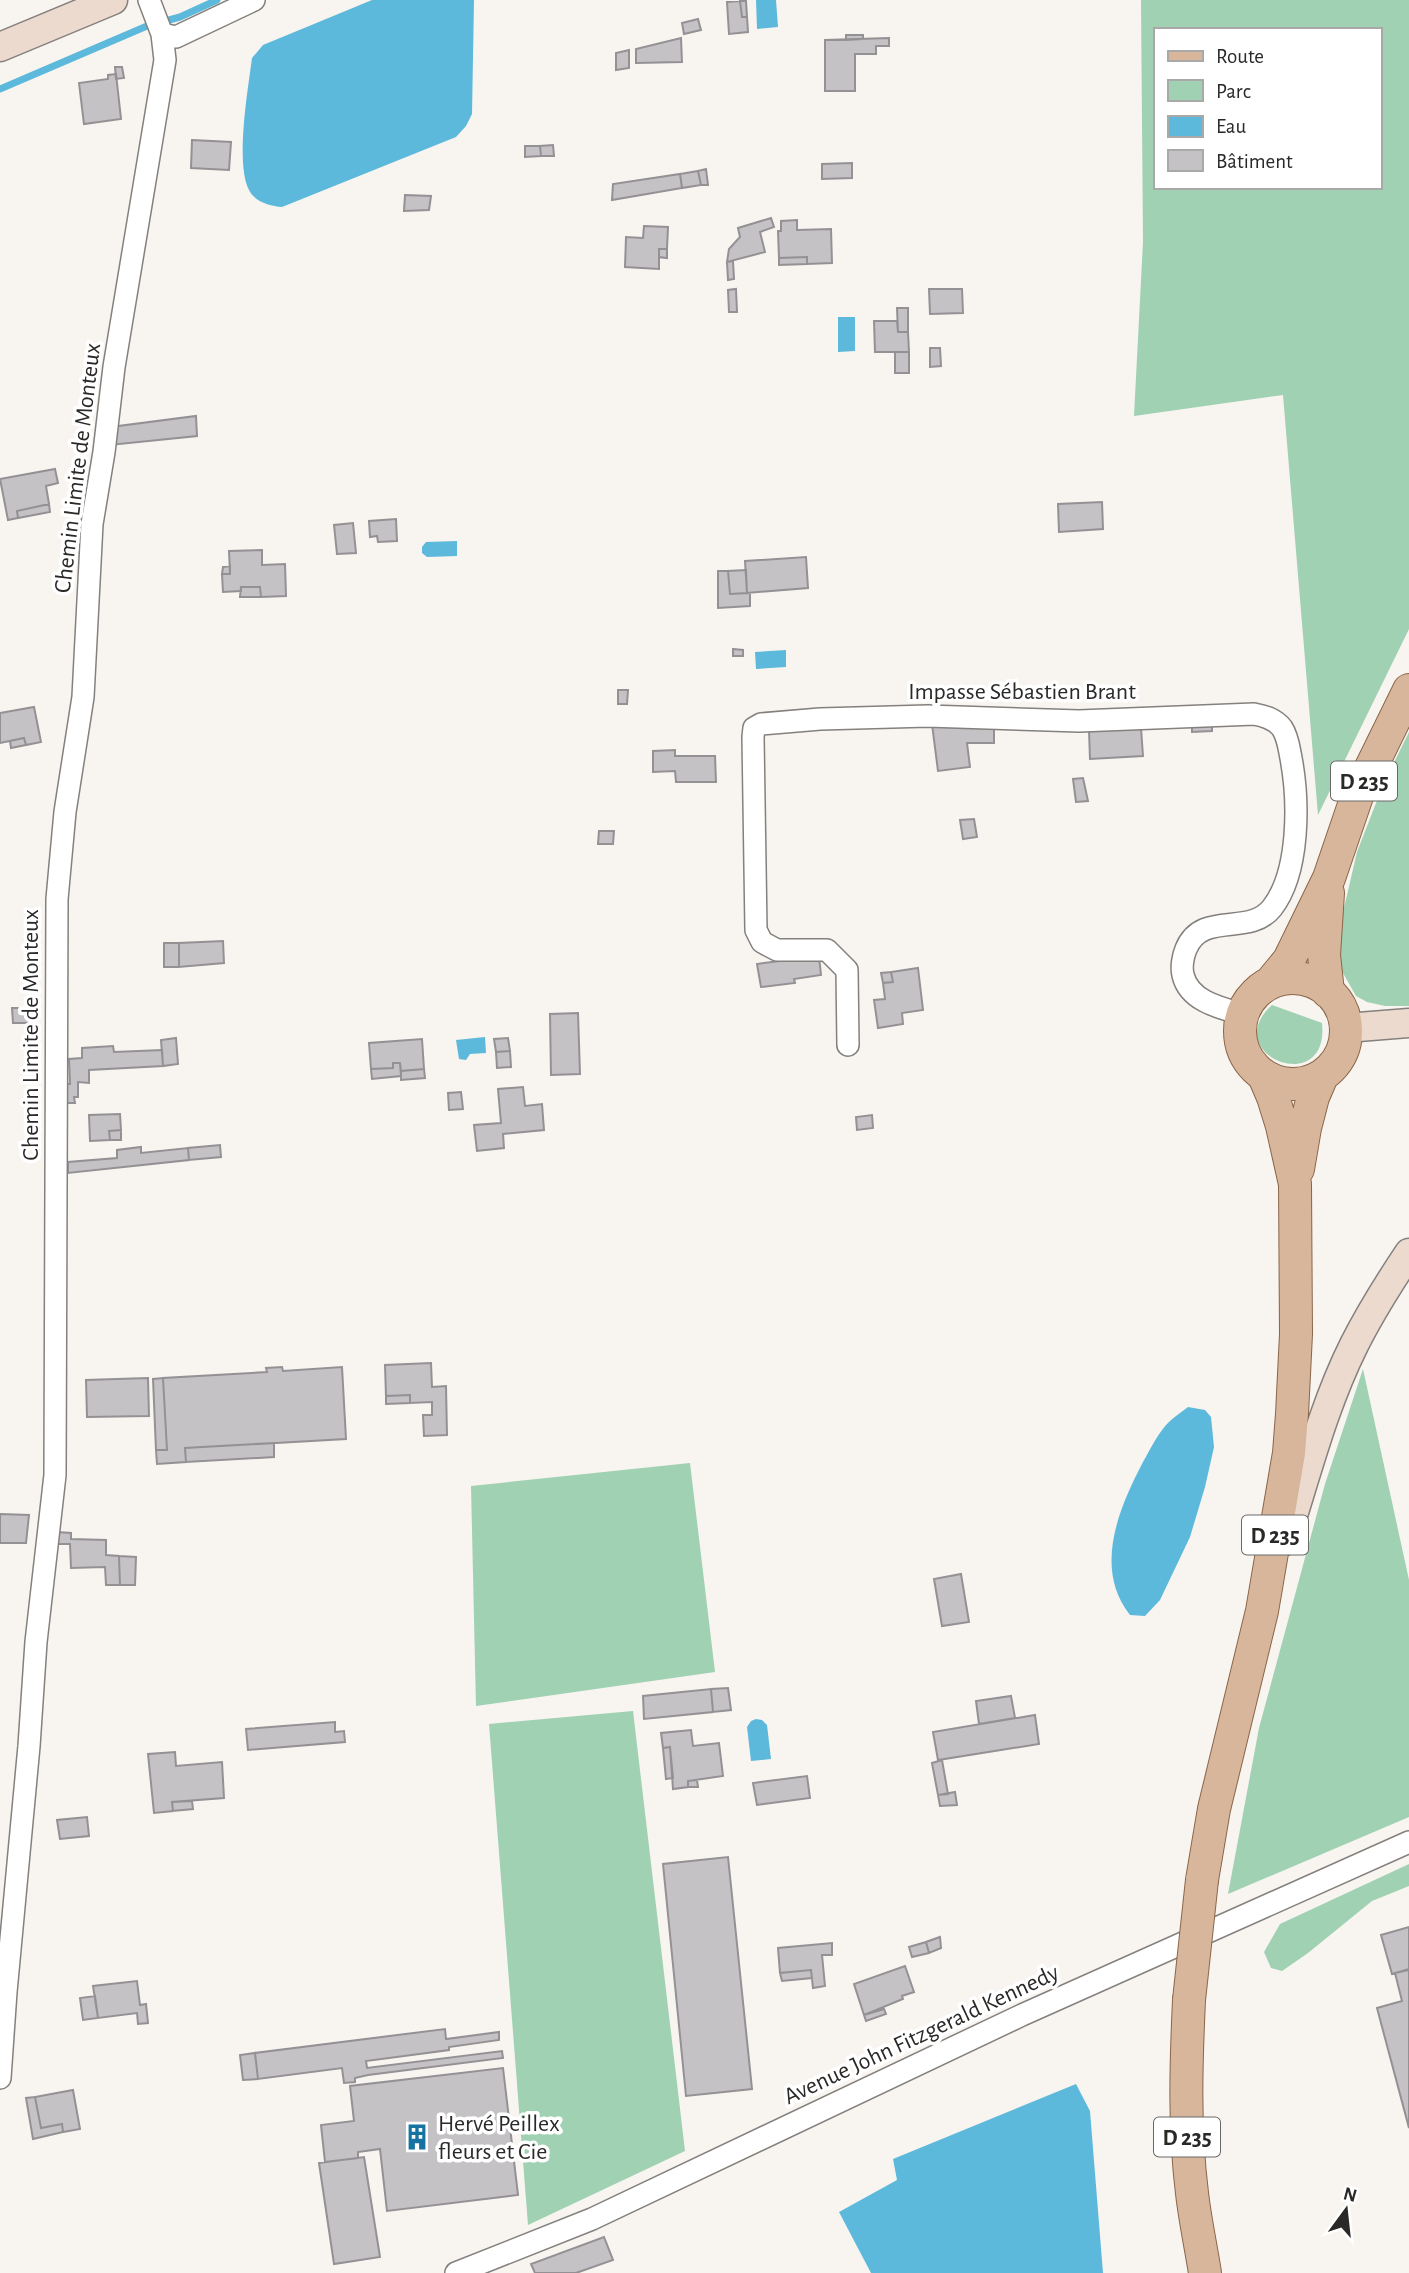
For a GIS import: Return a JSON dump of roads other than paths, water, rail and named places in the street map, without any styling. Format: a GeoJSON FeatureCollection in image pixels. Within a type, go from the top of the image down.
{"type":"FeatureCollection","features":[{"type":"Feature","properties":{"kind":"main road"},"geometry":{"type":"LineString","coordinates":[[0,47],[113,0]]}},
{"type":"Feature","properties":{"kind":"main road","name":"D 235"},"geometry":{"type":"LineString","coordinates":[[1270,983],[1289,960],[1329,877],[1357,796],[1409,690]]}},
{"type":"Feature","properties":{"kind":"main road","name":"D 235"},"geometry":{"type":"LineString","coordinates":[[1328,992],[1324,955],[1329,877]]}},
{"type":"Feature","properties":{"kind":"main road"},"geometry":{"type":"LineString","coordinates":[[1287,978],[1304,979],[1328,992],[1342,1011],[1346,1028],[1344,1045],[1337,1060],[1322,1076],[1311,1082],[1295,1085],[1279,1083],[1264,1076],[1251,1065],[1243,1052],[1239,1036],[1242,1014],[1256,992],[1270,983],[1287,978]]}},
{"type":"Feature","properties":{"kind":"main road"},"geometry":{"type":"LineString","coordinates":[[1346,1028],[1409,1023]]}},
{"type":"Feature","properties":{"kind":"main road","name":"D 235"},"geometry":{"type":"LineString","coordinates":[[1264,1076],[1276,1107],[1295,1184]]}},
{"type":"Feature","properties":{"kind":"main road","name":"D 235"},"geometry":{"type":"LineString","coordinates":[[1205,2273],[1192,2194],[1187,2133],[1189,2000],[1202,1880],[1214,1809],[1262,1611],[1289,1453],[1296,1334],[1295,1184],[1313,1097],[1322,1076]]}},
{"type":"Feature","properties":{"kind":"main road"},"geometry":{"type":"LineString","coordinates":[[1262,1611],[1335,1390],[1353,1347],[1380,1297],[1409,1254]]}},
{"type":"Feature","properties":{"kind":"street","name":"Chemin Limite de Monteux"},"geometry":{"type":"LineString","coordinates":[[0,2078],[36,1642],[55,1475],[57,899],[65,812],[83,697],[92,524],[114,367],[165,60],[162,34],[149,0]]}},
{"type":"Feature","properties":{"kind":"street"},"geometry":{"type":"LineString","coordinates":[[162,34],[176,37],[254,0]]}},
{"type":"Feature","properties":{"kind":"street","name":"Impasse Sébastien Brant"},"geometry":{"type":"LineString","coordinates":[[848,1045],[847,970],[827,950],[777,950],[762,942],[756,930],[753,737],[754,728],[761,724],[820,719],[928,716],[1079,721],[1254,714],[1268,717],[1280,725],[1287,735],[1296,787],[1297,808],[1292,854],[1281,895],[1270,911],[1255,920],[1240,924],[1215,925],[1200,930],[1189,941],[1183,956],[1183,975],[1191,991],[1204,1001],[1242,1014]]}},
{"type":"Feature","properties":{"kind":"street","name":"Avenue John Fitzgerald Kennedy"},"geometry":{"type":"LineString","coordinates":[[456,2273],[593,2219],[1022,2015],[1409,1842]]}},
{"type":"Feature","properties":{"kind":"water"},"geometry":{"type":"Polygon","coordinates":[[[372,0],[474,0],[472,114],[466,126],[456,137],[282,207],[259,200],[249,190],[243,162],[244,125],[252,58],[263,45],[372,0]]]}},
{"type":"Feature","properties":{"kind":"water"},"geometry":{"type":"Polygon","coordinates":[[[756,0],[776,0],[778,27],[757,29],[756,0]]]}},
{"type":"Feature","properties":{"kind":"water"},"geometry":{"type":"Polygon","coordinates":[[[838,317],[855,317],[855,351],[838,352],[838,317]]]}},
{"type":"Feature","properties":{"kind":"water"},"geometry":{"type":"Polygon","coordinates":[[[457,541],[457,556],[427,557],[422,553],[426,542],[457,541]]]}},
{"type":"Feature","properties":{"kind":"water"},"geometry":{"type":"Polygon","coordinates":[[[786,650],[786,667],[756,669],[755,652],[786,650]]]}},
{"type":"Feature","properties":{"kind":"water"},"geometry":{"type":"Polygon","coordinates":[[[485,1037],[486,1053],[470,1054],[466,1060],[459,1059],[456,1040],[485,1037]]]}},
{"type":"Feature","properties":{"kind":"water"},"geometry":{"type":"Polygon","coordinates":[[[1188,1407],[1205,1410],[1211,1417],[1214,1447],[1205,1487],[1190,1537],[1160,1600],[1145,1616],[1130,1615],[1119,1597],[1113,1578],[1114,1538],[1119,1518],[1134,1480],[1155,1440],[1170,1421],[1188,1407]]]}},
{"type":"Feature","properties":{"kind":"water"},"geometry":{"type":"Polygon","coordinates":[[[756,1719],[767,1725],[771,1759],[751,1761],[747,1727],[756,1719]]]}},
{"type":"Feature","properties":{"kind":"water"},"geometry":{"type":"Polygon","coordinates":[[[1076,2084],[1090,2111],[1103,2273],[871,2273],[839,2212],[897,2180],[893,2159],[1076,2084]]]}},
{"type":"Feature","properties":{"kind":"waterway"},"geometry":{"type":"LineString","coordinates":[[0,89],[147,26],[180,17],[217,0]]}},
{"type":"Feature","properties":{"kind":"place","name":"Hervé Peillex fleurs et Cie"},"geometry":{"type":"Point","coordinates":[417,2137]}}]}
